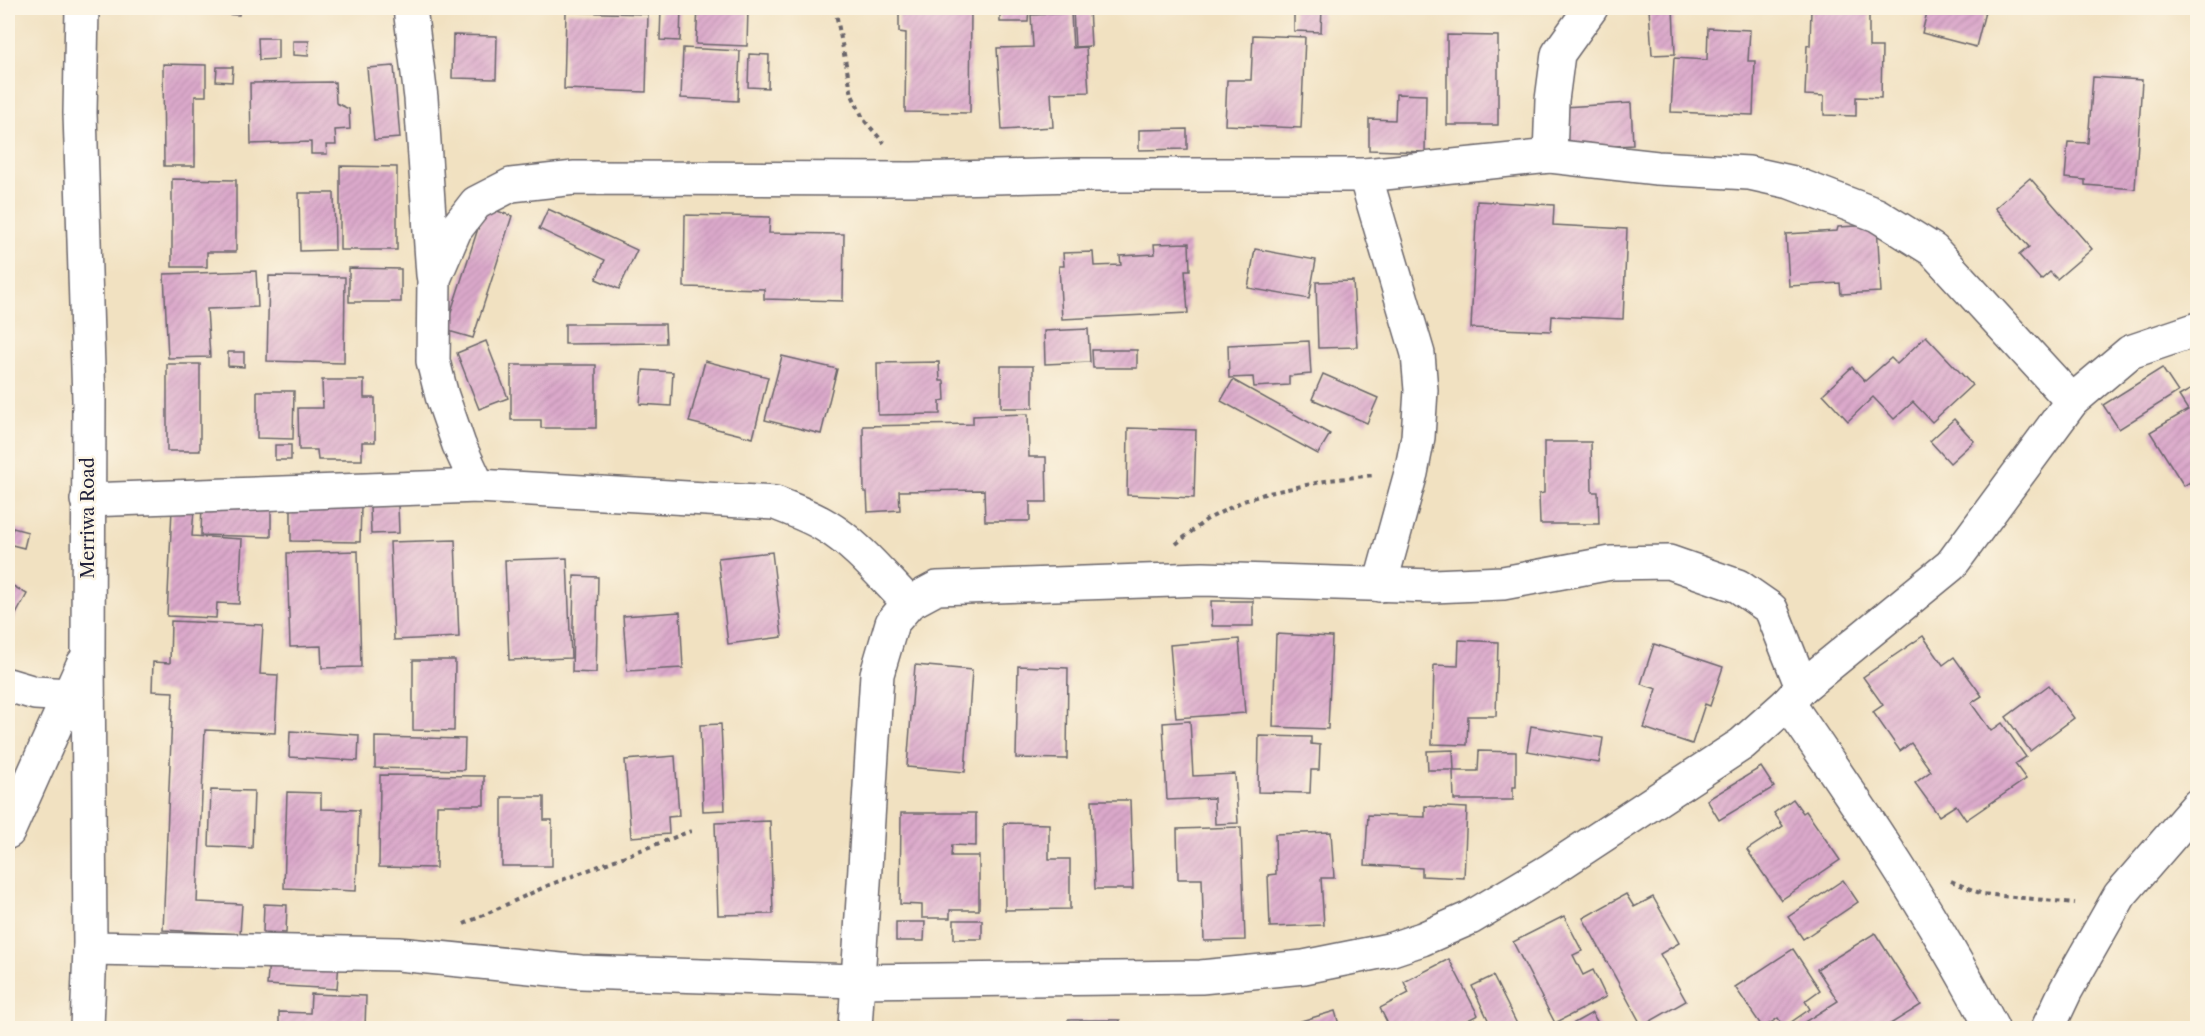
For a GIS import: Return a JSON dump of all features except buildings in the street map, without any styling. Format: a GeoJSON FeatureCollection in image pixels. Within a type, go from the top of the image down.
{"type":"FeatureCollection","features":[{"type":"Feature","properties":{"kind":"street","name":"Merriwa Road"},"geometry":{"type":"LineString","coordinates":[[82,8],[80,113],[89,400],[87,500],[90,948],[87,1029]]}},
{"type":"Feature","properties":{"kind":"street"},"geometry":{"type":"LineString","coordinates":[[410,8],[421,98],[434,279],[433,361],[459,445],[478,486]]}},
{"type":"Feature","properties":{"kind":"street"},"geometry":{"type":"LineString","coordinates":[[1550,156],[1552,100],[1558,54],[1591,8]]}},
{"type":"Feature","properties":{"kind":"street"},"geometry":{"type":"LineString","coordinates":[[434,279],[455,230],[476,203],[511,185],[575,178],[912,179],[1077,175],[1365,175],[1550,156],[1657,168],[1749,173],[1790,182],[1877,215],[1933,250],[2072,401]]}},
{"type":"Feature","properties":{"kind":"street"},"geometry":{"type":"LineString","coordinates":[[1365,175],[1418,354],[1421,390],[1418,437],[1411,473],[1380,585]]}},
{"type":"Feature","properties":{"kind":"street"},"geometry":{"type":"LineString","coordinates":[[90,948],[398,954],[581,972],[856,981],[1201,977],[1304,967],[1389,950],[1422,939],[1470,918],[1549,871],[1742,744],[1795,695],[1952,565],[2072,401],[2130,352],[2198,329]]}},
{"type":"Feature","properties":{"kind":"street"},"geometry":{"type":"LineString","coordinates":[[87,500],[478,486],[775,503],[828,527],[859,553],[909,603]]}},
{"type":"Feature","properties":{"kind":"street"},"geometry":{"type":"LineString","coordinates":[[855,1029],[856,981],[877,674],[892,623],[909,603],[937,588],[1203,579],[1433,586],[1503,583],[1611,563],[1669,562],[1738,586],[1771,609],[1795,695],[1912,885],[1992,1029]]}},
{"type":"Feature","properties":{"kind":"street"},"geometry":{"type":"LineString","coordinates":[[8,832],[88,654]]}},
{"type":"Feature","properties":{"kind":"street"},"geometry":{"type":"LineString","coordinates":[[8,685],[35,693],[70,695]]}},
{"type":"Feature","properties":{"kind":"street"},"geometry":{"type":"LineString","coordinates":[[2048,1029],[2066,990],[2120,895],[2198,806]]}},
{"type":"Feature","properties":{"kind":"path"},"geometry":{"type":"LineString","coordinates":[[835,8],[847,74],[857,108],[864,120],[912,179]]}},
{"type":"Feature","properties":{"kind":"path"},"geometry":{"type":"LineString","coordinates":[[1174,546],[1206,520],[1226,509],[1264,494],[1354,476],[1411,473]]}},
{"type":"Feature","properties":{"kind":"path"},"geometry":{"type":"LineString","coordinates":[[459,926],[549,885],[691,831]]}},
{"type":"Feature","properties":{"kind":"path"},"geometry":{"type":"LineString","coordinates":[[1949,880],[1982,894],[2071,903],[2120,895]]}}]}
